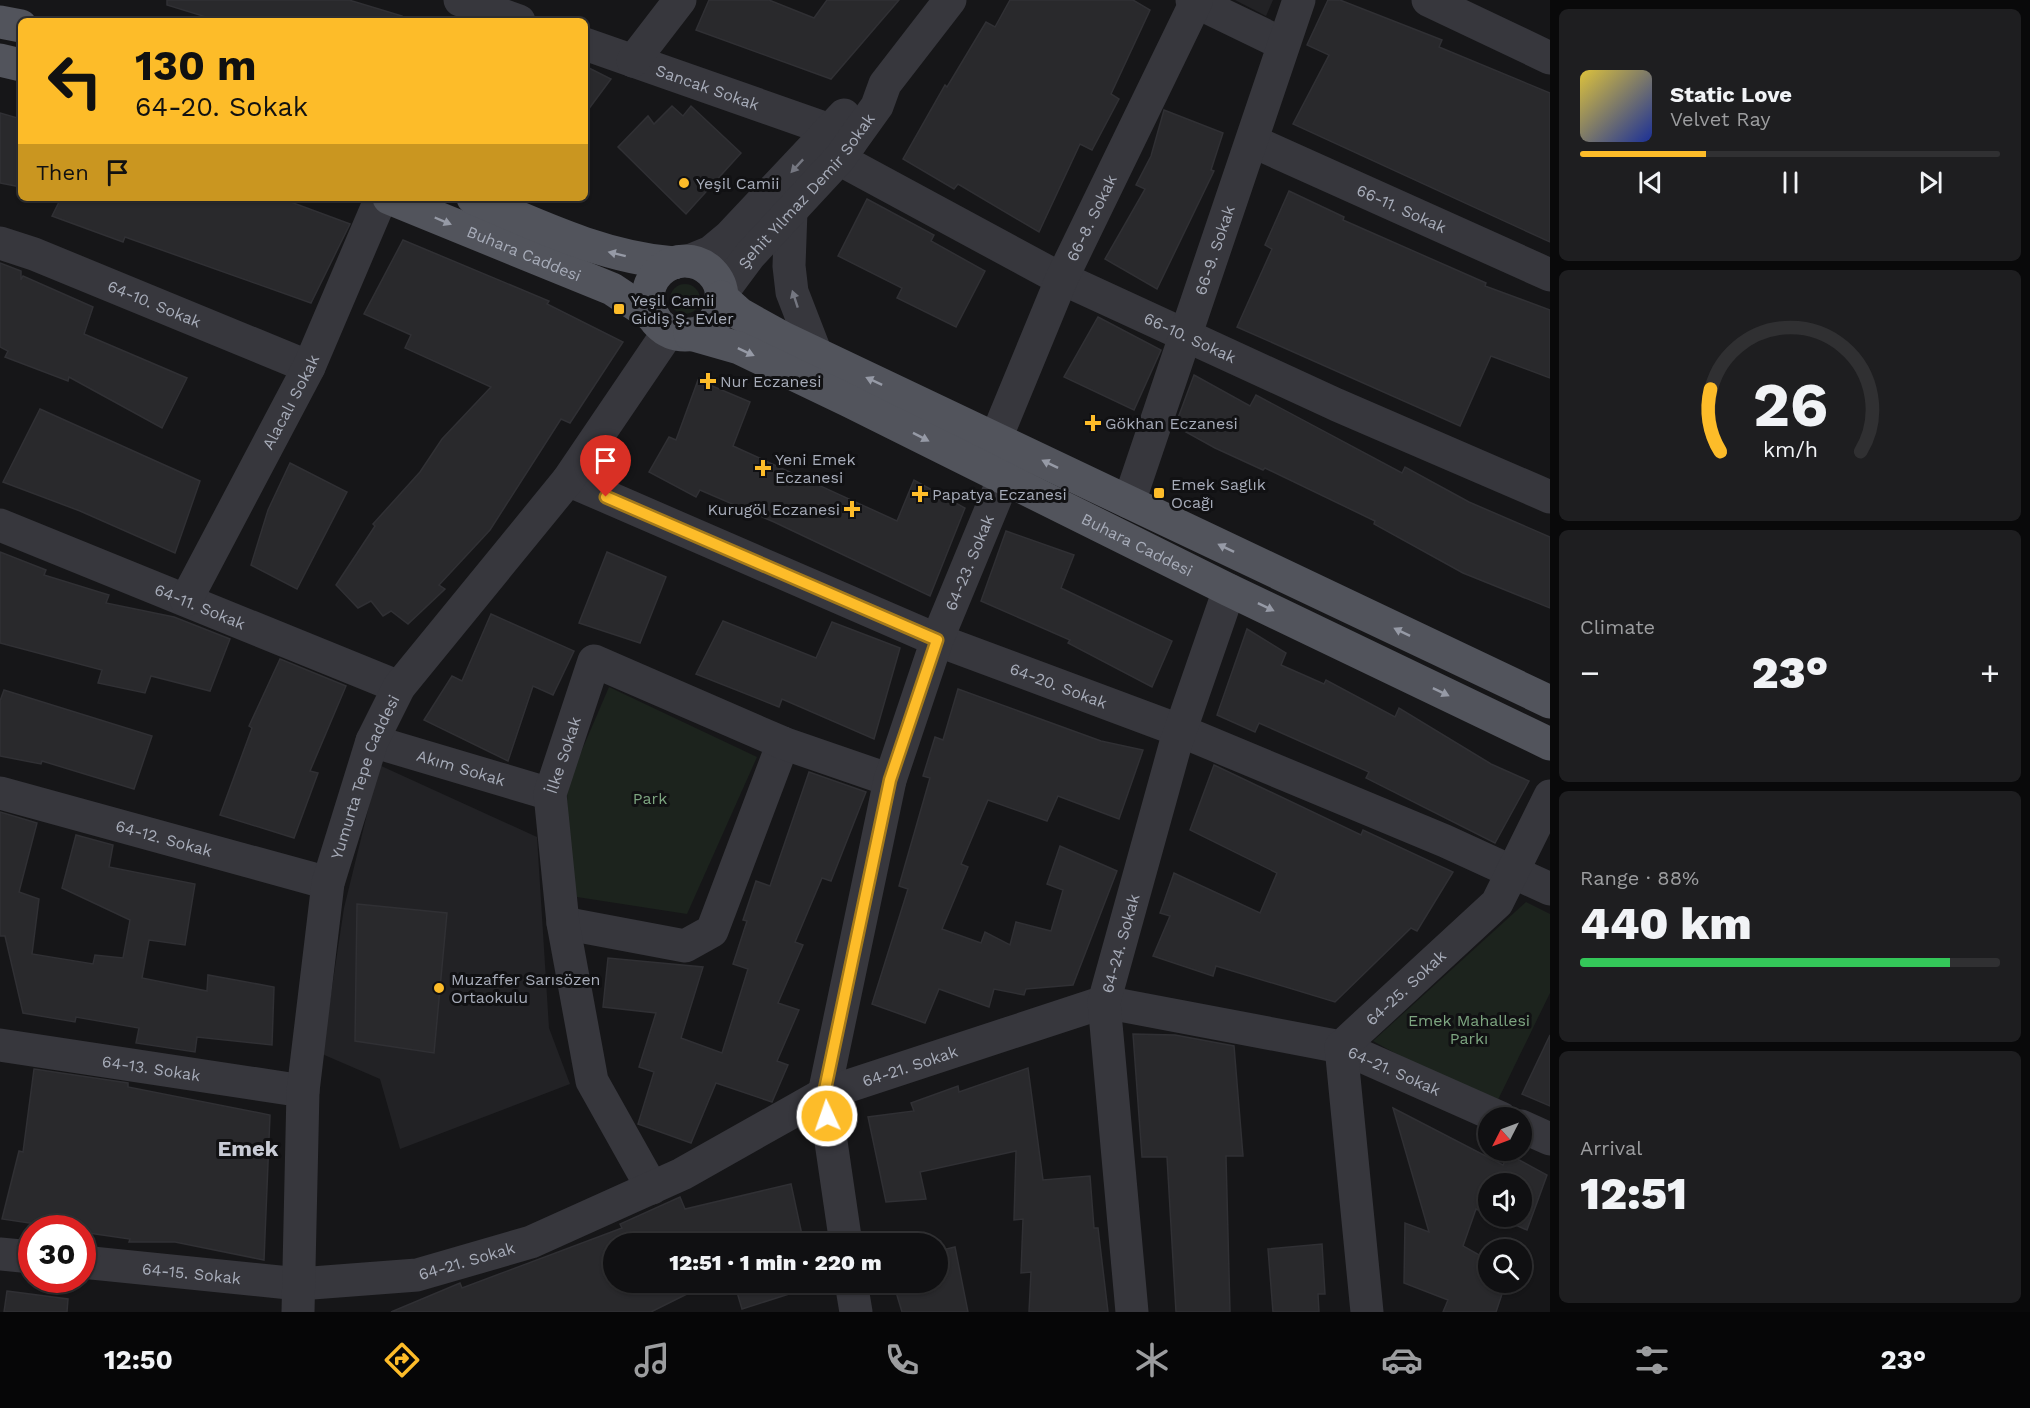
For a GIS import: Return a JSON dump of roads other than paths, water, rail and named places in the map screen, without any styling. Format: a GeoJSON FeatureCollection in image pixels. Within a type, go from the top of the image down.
{"type":"FeatureCollection","features":[{"type":"Feature","properties":{"kind":"main road"},"geometry":{"type":"LineString","coordinates":[[0,22],[18,25]]}},
{"type":"Feature","properties":{"kind":"main road"},"geometry":{"type":"LineString","coordinates":[[0,60],[18,64]]}},
{"type":"Feature","properties":{"kind":"main road","name":"Buhara Caddesi"},"geometry":{"type":"LineString","coordinates":[[396,201],[612,289],[671,328],[739,348],[1229,590],[1550,744]]}},
{"type":"Feature","properties":{"kind":"main road","name":"Buhara Caddesi"},"geometry":{"type":"LineString","coordinates":[[479,201],[602,251],[644,260],[682,262]]}},
{"type":"Feature","properties":{"kind":"main road"},"geometry":{"type":"LineString","coordinates":[[682,262],[702,266],[713,275],[721,296],[720,308],[714,320],[704,330],[671,328],[648,296],[652,282],[661,270],[682,262]]}},
{"type":"Feature","properties":{"kind":"main road","name":"Buhara Caddesi"},"geometry":{"type":"LineString","coordinates":[[721,296],[747,319],[816,354],[1550,702]]}},
{"type":"Feature","properties":{"kind":"street"},"geometry":{"type":"LineString","coordinates":[[633,61],[680,0]]}},
{"type":"Feature","properties":{"kind":"street","name":"Şehit Yılmaz Demir Sokak"},"geometry":{"type":"LineString","coordinates":[[721,296],[735,273],[791,211],[840,144],[864,94],[885,84],[950,0]]}},
{"type":"Feature","properties":{"kind":"street","name":"66-9. Sokak"},"geometry":{"type":"LineString","coordinates":[[1129,502],[1299,0]]}},
{"type":"Feature","properties":{"kind":"street"},"geometry":{"type":"LineString","coordinates":[[1428,0],[1550,58]]}},
{"type":"Feature","properties":{"kind":"street"},"geometry":{"type":"LineString","coordinates":[[468,1],[511,18]]}},
{"type":"Feature","properties":{"kind":"street"},"geometry":{"type":"LineString","coordinates":[[1194,1],[1283,44]]}},
{"type":"Feature","properties":{"kind":"street","name":"66-8. Sokak"},"geometry":{"type":"LineString","coordinates":[[996,438],[1062,278],[1194,1]]}},
{"type":"Feature","properties":{"kind":"street","name":"Sancak Sokak"},"geometry":{"type":"LineString","coordinates":[[588,45],[840,144]]}},
{"type":"Feature","properties":{"kind":"street","name":"66-11. Sokak"},"geometry":{"type":"LineString","coordinates":[[1252,141],[1550,275]]}},
{"type":"Feature","properties":{"kind":"street","name":"Şehit Yılmaz Demir Sokak"},"geometry":{"type":"LineString","coordinates":[[682,262],[711,252],[840,144]]}},
{"type":"Feature","properties":{"kind":"street","name":"66-10. Sokak"},"geometry":{"type":"LineString","coordinates":[[840,144],[1062,278],[1186,336],[1550,497]]}},
{"type":"Feature","properties":{"kind":"street","name":"Alacalı Sokak"},"geometry":{"type":"LineString","coordinates":[[186,600],[309,367],[380,201]]}},
{"type":"Feature","properties":{"kind":"street"},"geometry":{"type":"LineString","coordinates":[[791,211],[789,246],[792,292],[816,354]]}},
{"type":"Feature","properties":{"kind":"street","name":"64-10. Sokak"},"geometry":{"type":"LineString","coordinates":[[0,243],[34,254],[309,367]]}},
{"type":"Feature","properties":{"kind":"street","name":"Yumurta Tepe Caddesi"},"geometry":{"type":"LineString","coordinates":[[298,1298],[303,1090],[328,883],[372,741],[399,687],[568,480],[671,328]]}},
{"type":"Feature","properties":{"kind":"street","name":"64-23. Sokak"},"geometry":{"type":"LineString","coordinates":[[844,1233],[824,1094],[890,780],[937,640],[1004,478]]}},
{"type":"Feature","properties":{"kind":"street","name":"64-20. Sokak"},"geometry":{"type":"LineString","coordinates":[[568,480],[937,640],[1180,731],[1514,871],[1550,889]]}},
{"type":"Feature","properties":{"kind":"street","name":"64-11. Sokak"},"geometry":{"type":"LineString","coordinates":[[0,525],[399,687]]}},
{"type":"Feature","properties":{"kind":"street","name":"64-24. Sokak"},"geometry":{"type":"LineString","coordinates":[[1132,1312],[1104,1002],[1180,731],[1229,590]]}},
{"type":"Feature","properties":{"kind":"street","name":"İlke Sokak"},"geometry":{"type":"LineString","coordinates":[[652,1188],[592,1081],[563,923],[550,794],[594,661],[783,743],[890,780]]}},
{"type":"Feature","properties":{"kind":"street","name":"Akım Sokak"},"geometry":{"type":"LineString","coordinates":[[372,741],[550,794]]}},
{"type":"Feature","properties":{"kind":"street"},"geometry":{"type":"LineString","coordinates":[[563,923],[685,946],[712,931],[783,743]]}},
{"type":"Feature","properties":{"kind":"street","name":"64-12. Sokak"},"geometry":{"type":"LineString","coordinates":[[0,793],[328,883]]}},
{"type":"Feature","properties":{"kind":"street","name":"64-25. Sokak"},"geometry":{"type":"LineString","coordinates":[[1341,1047],[1497,903],[1550,795]]}},
{"type":"Feature","properties":{"kind":"street","name":"64-21. Sokak"},"geometry":{"type":"LineString","coordinates":[[298,1298],[417,1275],[531,1242],[682,1174],[824,1094],[1104,1002],[1341,1047],[1478,1108]]}},
{"type":"Feature","properties":{"kind":"street","name":"64-13. Sokak"},"geometry":{"type":"LineString","coordinates":[[0,1045],[303,1090]]}},
{"type":"Feature","properties":{"kind":"street"},"geometry":{"type":"LineString","coordinates":[[1341,1047],[1367,1312]]}},
{"type":"Feature","properties":{"kind":"street"},"geometry":{"type":"LineString","coordinates":[[1532,1131],[1550,1139]]}},
{"type":"Feature","properties":{"kind":"street"},"geometry":{"type":"LineString","coordinates":[[0,1254],[18,1256]]}},
{"type":"Feature","properties":{"kind":"street","name":"64-15. Sokak"},"geometry":{"type":"LineString","coordinates":[[96,1264],[298,1298]]}},
{"type":"Feature","properties":{"kind":"street"},"geometry":{"type":"LineString","coordinates":[[853,1293],[856,1312]]}},
{"type":"Feature","properties":{"kind":"place","name":"Yeşil Camii"},"geometry":{"type":"Point","coordinates":[684,183]}},
{"type":"Feature","properties":{"kind":"place","name":"Yeşil Camii Gidiş Ş. Evler"},"geometry":{"type":"Point","coordinates":[619,309]}},
{"type":"Feature","properties":{"kind":"place","name":"Nur Eczanesi"},"geometry":{"type":"Point","coordinates":[708,381]}},
{"type":"Feature","properties":{"kind":"place","name":"Gökhan Eczanesi"},"geometry":{"type":"Point","coordinates":[1093,423]}},
{"type":"Feature","properties":{"kind":"place","name":"Yeni Emek Eczanesi"},"geometry":{"type":"Point","coordinates":[763,468]}},
{"type":"Feature","properties":{"kind":"place","name":"Emek Saglık Ocağı"},"geometry":{"type":"Point","coordinates":[1159,493]}},
{"type":"Feature","properties":{"kind":"place","name":"Papatya Eczanesi"},"geometry":{"type":"Point","coordinates":[920,494]}},
{"type":"Feature","properties":{"kind":"place","name":"Kurugöl Eczanesi"},"geometry":{"type":"Point","coordinates":[852,509]}},
{"type":"Feature","properties":{"kind":"place","name":"Muzaffer Sarısözen Ortaokulu"},"geometry":{"type":"Point","coordinates":[439,988]}},
{"type":"Feature","properties":{"kind":"district","name":"Emek"},"geometry":{"type":"Point","coordinates":[248,1148]}},
{"type":"Feature","properties":{"kind":"park label","name":"Park"},"geometry":{"type":"Point","coordinates":[650,798]}},
{"type":"Feature","properties":{"kind":"park label","name":"Emek Mahallesi Parkı"},"geometry":{"type":"Point","coordinates":[1469,1029]}}]}
